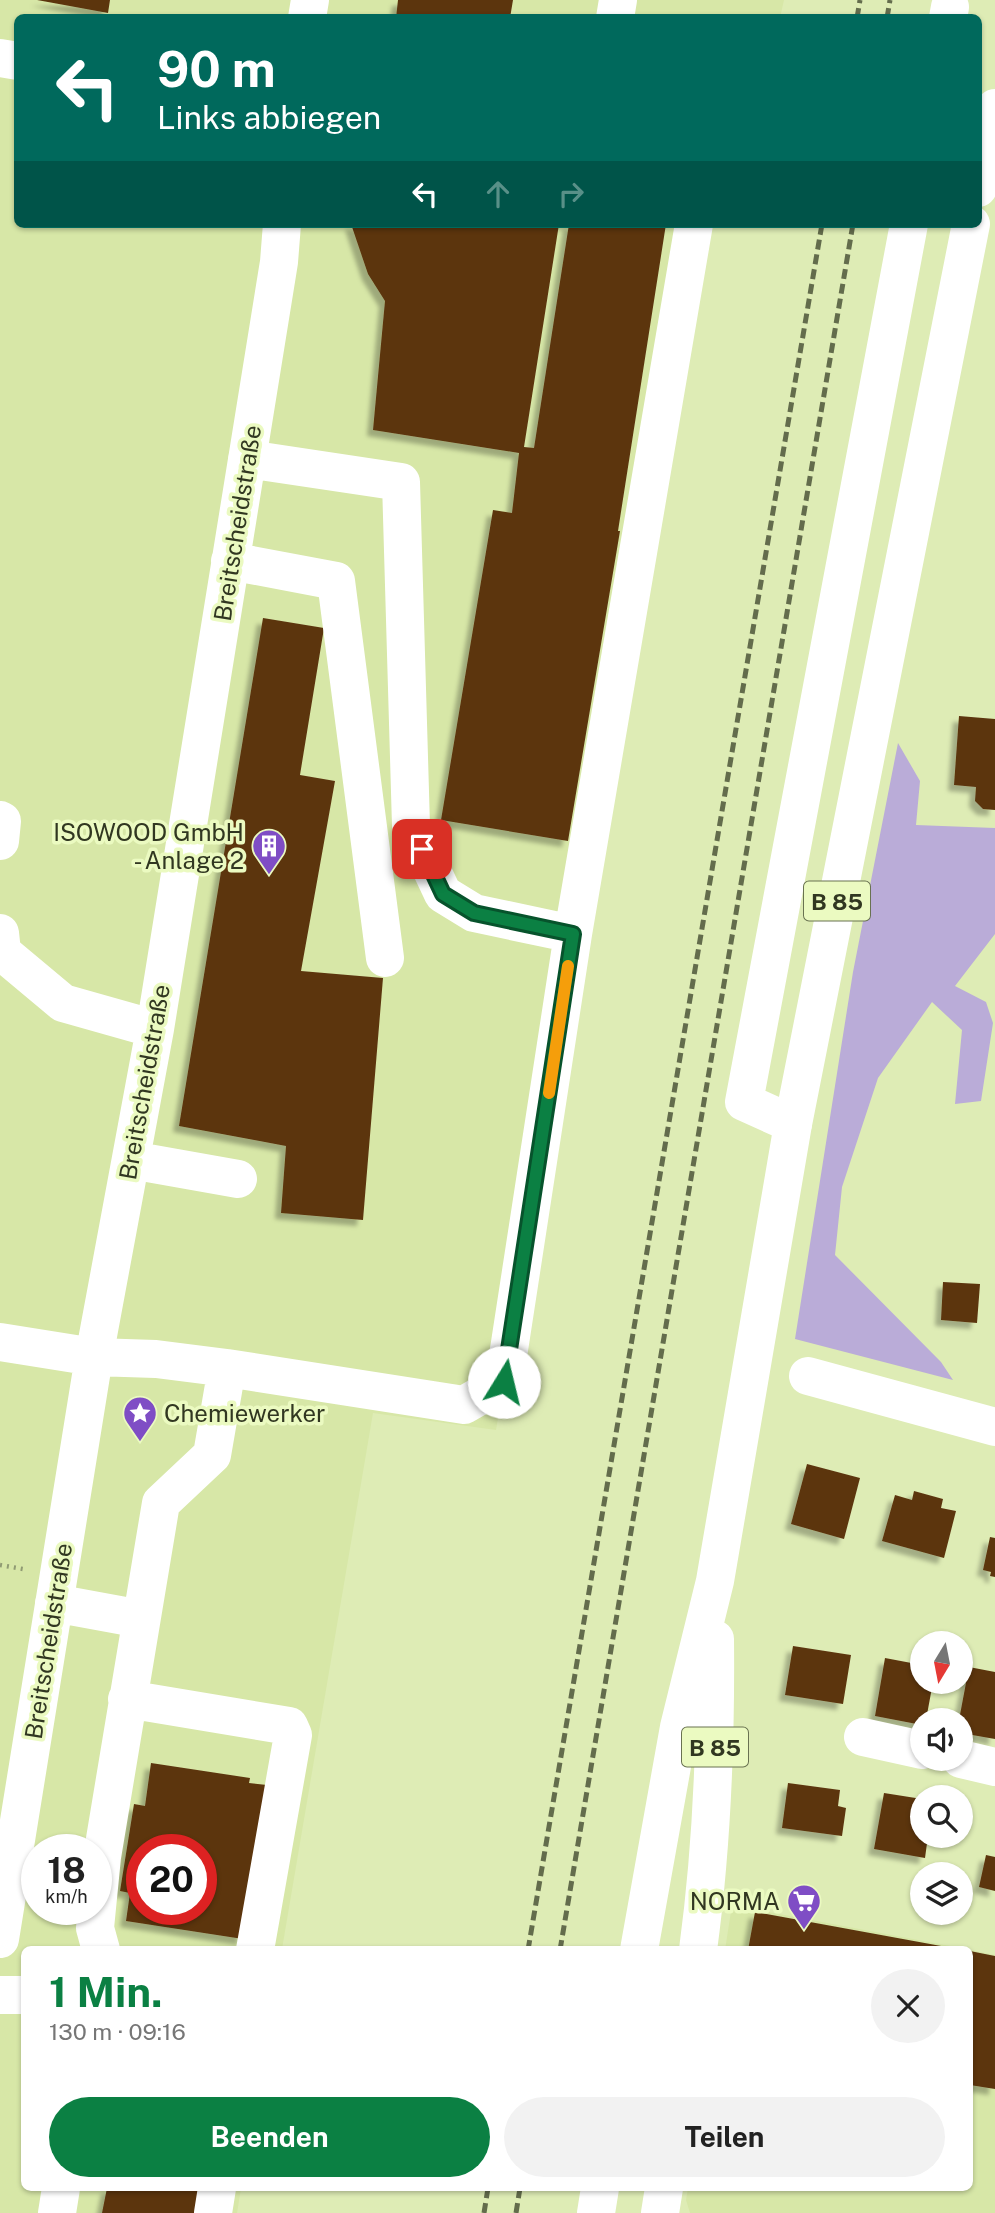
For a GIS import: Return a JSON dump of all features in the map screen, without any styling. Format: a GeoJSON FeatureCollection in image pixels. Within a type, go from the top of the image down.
{"type":"FeatureCollection","features":[{"type":"Feature","properties":{"kind":"main road"},"geometry":{"type":"LineString","coordinates":[[982,169],[995,108]]}},
{"type":"Feature","properties":{"kind":"main road","name":"Breitscheidstraße"},"geometry":{"type":"LineString","coordinates":[[0,1939],[94,1357],[155,1029],[279,262],[282,228]]}},
{"type":"Feature","properties":{"kind":"main road"},"geometry":{"type":"LineString","coordinates":[[0,1342],[94,1357],[156,1359],[227,1368],[464,1405],[504,1382],[573,934],[693,228]]}},
{"type":"Feature","properties":{"kind":"main road"},"geometry":{"type":"LineString","coordinates":[[793,1124],[744,1102],[908,228]]}},
{"type":"Feature","properties":{"kind":"main road","name":"B 85"},"geometry":{"type":"LineString","coordinates":[[640,1946],[679,1727],[715,1581],[793,1124],[970,228]]}},
{"type":"Feature","properties":{"kind":"main road"},"geometry":{"type":"LineString","coordinates":[[247,459],[401,482],[411,826],[443,894],[474,913],[573,934]]}},
{"type":"Feature","properties":{"kind":"main road"},"geometry":{"type":"LineString","coordinates":[[230,561],[335,581],[385,958]]}},
{"type":"Feature","properties":{"kind":"main road"},"geometry":{"type":"LineString","coordinates":[[0,820],[0,841]]}},
{"type":"Feature","properties":{"kind":"main road"},"geometry":{"type":"LineString","coordinates":[[0,933],[2,952],[63,1003],[155,1029]]}},
{"type":"Feature","properties":{"kind":"main road"},"geometry":{"type":"LineString","coordinates":[[131,1160],[238,1179]]}},
{"type":"Feature","properties":{"kind":"main road"},"geometry":{"type":"LineString","coordinates":[[100,1946],[95,1928],[102,1857],[161,1503],[212,1455],[227,1368]]}},
{"type":"Feature","properties":{"kind":"main road"},"geometry":{"type":"LineString","coordinates":[[808,1376],[995,1427]]}},
{"type":"Feature","properties":{"kind":"main road","name":"B 85"},"geometry":{"type":"LineString","coordinates":[[699,1946],[716,1723],[715,1581]]}},
{"type":"Feature","properties":{"kind":"main road"},"geometry":{"type":"LineString","coordinates":[[54,1603],[141,1619]]}},
{"type":"Feature","properties":{"kind":"main road"},"geometry":{"type":"LineString","coordinates":[[127,1699],[289,1726],[293,1735],[256,1946]]}},
{"type":"Feature","properties":{"kind":"main road"},"geometry":{"type":"LineString","coordinates":[[863,1737],[910,1747]]}},
{"type":"Feature","properties":{"kind":"main road"},"geometry":{"type":"LineString","coordinates":[[973,1761],[995,1766]]}},
{"type":"Feature","properties":{"kind":"main road"},"geometry":{"type":"LineString","coordinates":[[0,1995],[21,1995]]}},
{"type":"Feature","properties":{"kind":"main road"},"geometry":{"type":"LineString","coordinates":[[57,2213],[61,2191]]}},
{"type":"Feature","properties":{"kind":"main road"},"geometry":{"type":"LineString","coordinates":[[213,2213],[217,2191]]}},
{"type":"Feature","properties":{"kind":"main road"},"geometry":{"type":"LineString","coordinates":[[596,2213],[600,2191]]}},
{"type":"Feature","properties":{"kind":"main road"},"geometry":{"type":"LineString","coordinates":[[660,2213],[664,2191]]}},
{"type":"Feature","properties":{"kind":"shaded area"},"geometry":{"type":"Polygon","coordinates":[[[0,0],[784,0],[781,14],[14,14],[14,228],[696,228],[496,1430],[373,1413],[283,1946],[21,1946],[21,2191],[241,2191],[237,2213],[0,2213],[0,0]]]}},
{"type":"Feature","properties":{"kind":"shaded area"},"geometry":{"type":"Polygon","coordinates":[[[898,743],[920,781],[916,825],[995,828],[995,934],[955,986],[986,1002],[993,1023],[981,1101],[955,1104],[962,1030],[932,1002],[878,1078],[842,1187],[835,1255],[941,1362],[953,1380],[795,1339],[853,972],[898,743]]]}},
{"type":"Feature","properties":{"kind":"shaded area","name":"NORMA"},"geometry":{"type":"Polygon","coordinates":[[[732,1905],[950,1946],[726,1946],[732,1905]]]}},
{"type":"Feature","properties":{"kind":"shaded area"},"geometry":{"type":"Polygon","coordinates":[[[973,1951],[995,1955],[995,2213],[690,2213],[686,2200],[688,2191],[973,2191],[973,1951]]]}},
{"type":"Feature","properties":{"kind":"building"},"geometry":{"type":"Polygon","coordinates":[[[37,0],[110,0],[108,13],[37,0]]]}},
{"type":"Feature","properties":{"kind":"building"},"geometry":{"type":"Polygon","coordinates":[[[398,0],[513,0],[511,14],[396,14],[398,0]]]}},
{"type":"Feature","properties":{"kind":"building"},"geometry":{"type":"Polygon","coordinates":[[[352,228],[558,228],[524,447],[534,448],[568,228],[665,228],[620,531],[568,841],[441,820],[493,510],[512,513],[519,453],[373,430],[385,301],[368,274],[352,228]]]}},
{"type":"Feature","properties":{"kind":"building","name":"ISOWOOD GmbH - Anlage 2"},"geometry":{"type":"Polygon","coordinates":[[[263,618],[324,628],[300,775],[335,781],[301,971],[383,978],[363,1220],[281,1213],[286,1146],[179,1126],[263,618]]]}},
{"type":"Feature","properties":{"kind":"building"},"geometry":{"type":"Polygon","coordinates":[[[959,716],[995,719],[995,810],[983,809],[975,801],[976,787],[954,785],[959,716]]]}},
{"type":"Feature","properties":{"kind":"building"},"geometry":{"type":"Polygon","coordinates":[[[943,1282],[980,1284],[977,1323],[941,1320],[943,1282]]]}},
{"type":"Feature","properties":{"kind":"building"},"geometry":{"type":"Polygon","coordinates":[[[807,1464],[860,1478],[844,1539],[791,1524],[807,1464]]]}},
{"type":"Feature","properties":{"kind":"building"},"geometry":{"type":"Polygon","coordinates":[[[914,1491],[943,1499],[941,1508],[956,1511],[944,1558],[882,1541],[895,1495],[912,1500],[914,1491]]]}},
{"type":"Feature","properties":{"kind":"building"},"geometry":{"type":"Polygon","coordinates":[[[990,1537],[995,1538],[995,1577],[990,1576],[991,1572],[983,1570],[990,1537]]]}},
{"type":"Feature","properties":{"kind":"building"},"geometry":{"type":"Polygon","coordinates":[[[793,1646],[851,1655],[843,1704],[785,1695],[793,1646]]]}},
{"type":"Feature","properties":{"kind":"building"},"geometry":{"type":"Polygon","coordinates":[[[885,1658],[910,1663],[910,1694],[931,1694],[928,1708],[910,1708],[910,1723],[875,1716],[885,1658]]]}},
{"type":"Feature","properties":{"kind":"building"},"geometry":{"type":"Polygon","coordinates":[[[973,1668],[995,1672],[995,1739],[973,1735],[973,1708],[961,1708],[964,1694],[973,1694],[973,1668]]]}},
{"type":"Feature","properties":{"kind":"building"},"geometry":{"type":"Polygon","coordinates":[[[151,1763],[250,1778],[249,1783],[267,1785],[243,1939],[152,1925],[217,1925],[217,1834],[129,1834],[134,1804],[145,1806],[151,1763]]]}},
{"type":"Feature","properties":{"kind":"building"},"geometry":{"type":"Polygon","coordinates":[[[788,1783],[840,1790],[838,1806],[846,1808],[842,1836],[782,1828],[788,1783]]]}},
{"type":"Feature","properties":{"kind":"building"},"geometry":{"type":"Polygon","coordinates":[[[884,1793],[910,1797],[910,1848],[926,1848],[925,1858],[874,1849],[884,1793]]]}},
{"type":"Feature","properties":{"kind":"building"},"geometry":{"type":"Polygon","coordinates":[[[126,1854],[126,1892],[120,1891],[126,1854]]]}},
{"type":"Feature","properties":{"kind":"building"},"geometry":{"type":"Polygon","coordinates":[[[986,1855],[995,1857],[995,1891],[979,1887],[986,1855]]]}},
{"type":"Feature","properties":{"kind":"building","name":"NORMA"},"geometry":{"type":"Polygon","coordinates":[[[755,1912],[941,1946],[749,1946],[755,1912]]]}},
{"type":"Feature","properties":{"kind":"building"},"geometry":{"type":"Polygon","coordinates":[[[973,1952],[995,1956],[995,2089],[973,2085],[973,1952]]]}},
{"type":"Feature","properties":{"kind":"building"},"geometry":{"type":"Polygon","coordinates":[[[106,2191],[204,2191],[200,2213],[102,2213],[106,2191]]]}},
{"type":"Feature","properties":{"kind":"railway"},"geometry":{"type":"LineString","coordinates":[[858,14],[860,0]]}},
{"type":"Feature","properties":{"kind":"railway"},"geometry":{"type":"LineString","coordinates":[[888,14],[890,0]]}},
{"type":"Feature","properties":{"kind":"railway"},"geometry":{"type":"LineString","coordinates":[[529,1946],[821,228]]}},
{"type":"Feature","properties":{"kind":"railway"},"geometry":{"type":"LineString","coordinates":[[561,1946],[852,228]]}},
{"type":"Feature","properties":{"kind":"railway"},"geometry":{"type":"LineString","coordinates":[[484,2213],[488,2191]]}},
{"type":"Feature","properties":{"kind":"railway"},"geometry":{"type":"LineString","coordinates":[[516,2213],[520,2191]]}},
{"type":"Feature","properties":{"kind":"slow traffic"},"geometry":{"type":"LineString","coordinates":[[549,1093],[568,966]]}},
{"type":"Feature","properties":{"kind":"place","name":"ISOWOOD GmbH - Anlage 2"},"geometry":{"type":"Point","coordinates":[269,876]}},
{"type":"Feature","properties":{"kind":"place","name":"Chemiewerker"},"geometry":{"type":"Point","coordinates":[140,1443]}},
{"type":"Feature","properties":{"kind":"place","name":"NORMA"},"geometry":{"type":"Point","coordinates":[804,1931]}},
{"type":"Feature","properties":{"kind":"route"},"geometry":{"type":"LineString","coordinates":[[422,849],[443,894],[474,913],[573,934],[504,1382]]}}]}
